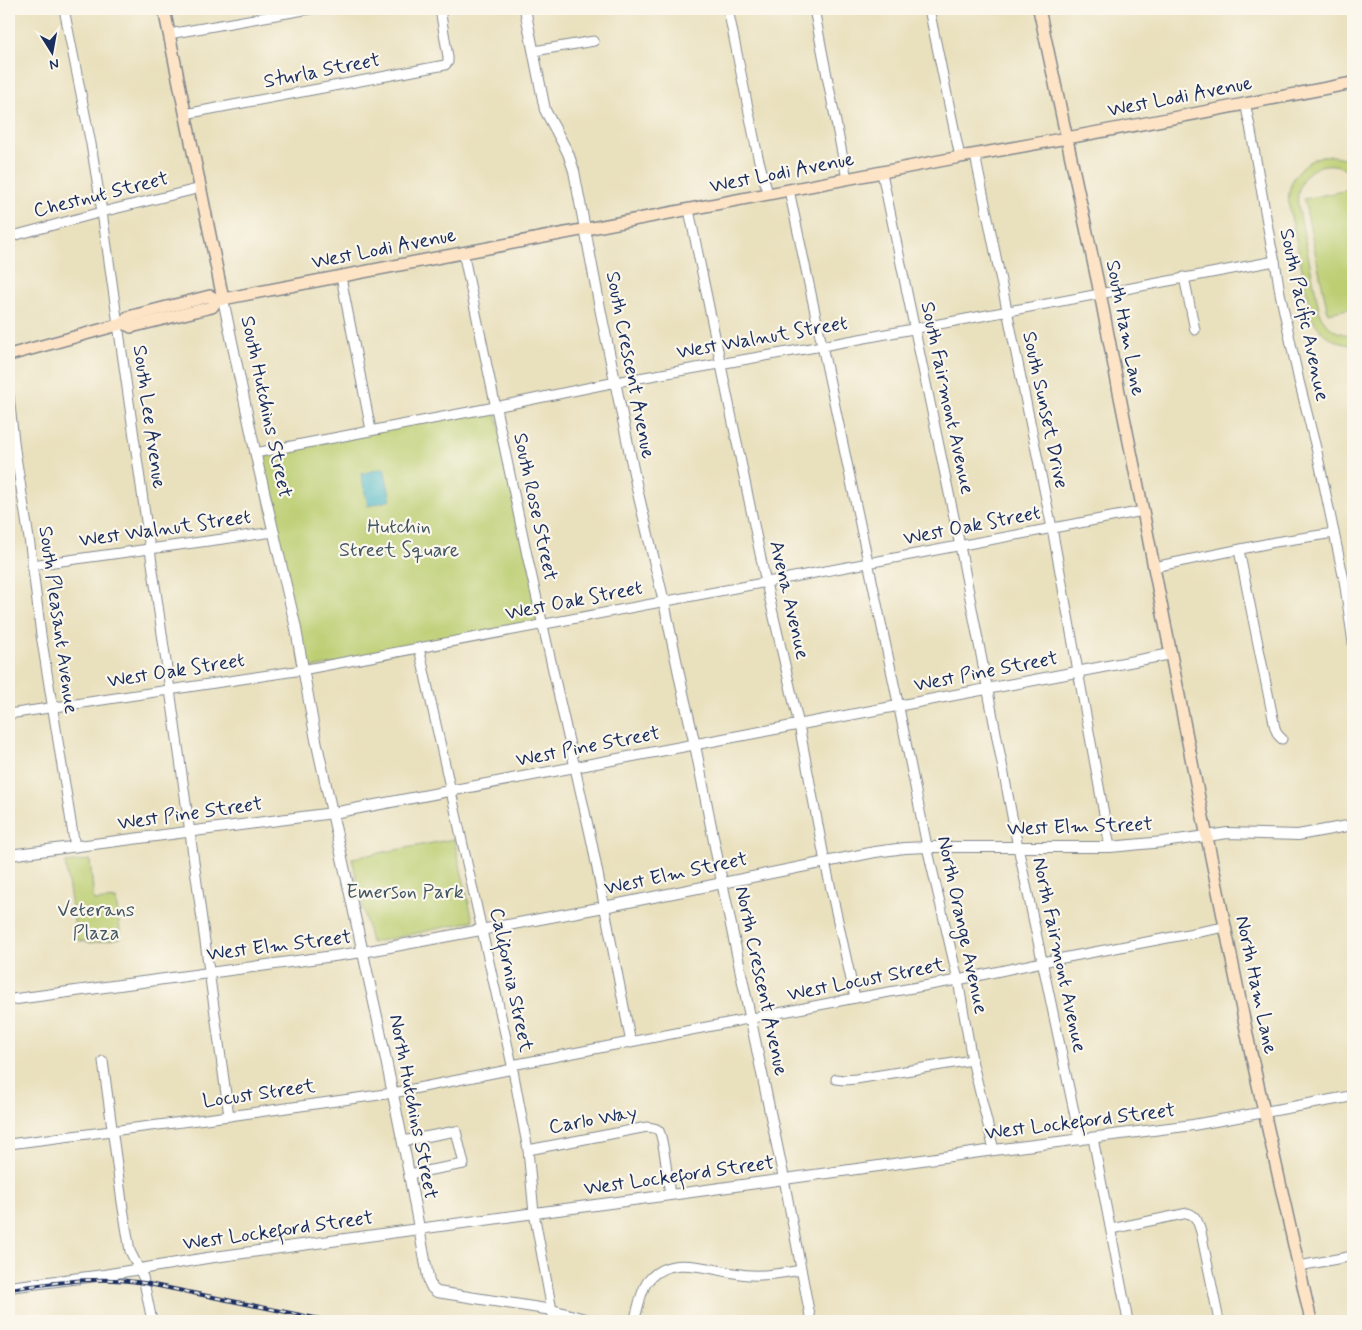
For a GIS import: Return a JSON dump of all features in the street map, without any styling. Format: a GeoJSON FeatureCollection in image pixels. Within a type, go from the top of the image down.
{"type":"FeatureCollection","features":[{"type":"Feature","properties":{"kind":"main road","name":"South Hutchins Street"},"geometry":{"type":"LineString","coordinates":[[164,9],[201,188],[220,300]]}},
{"type":"Feature","properties":{"kind":"main road","name":"South Ham Lane"},"geometry":{"type":"LineString","coordinates":[[1039,9],[1100,293],[1170,654]]}},
{"type":"Feature","properties":{"kind":"main road","name":"West Lodi Avenue"},"geometry":{"type":"LineString","coordinates":[[9,355],[121,324],[131,327],[212,307],[220,300],[1353,83]]}},
{"type":"Feature","properties":{"kind":"main road","name":"North Ham Lane"},"geometry":{"type":"LineString","coordinates":[[1170,654],[1250,1049],[1311,1321]]}},
{"type":"Feature","properties":{"kind":"street","name":"South Lee Avenue"},"geometry":{"type":"LineString","coordinates":[[64,9],[90,144],[121,324],[150,548],[229,1116]]}},
{"type":"Feature","properties":{"kind":"street"},"geometry":{"type":"LineString","coordinates":[[169,34],[310,9]]}},
{"type":"Feature","properties":{"kind":"street","name":"Sturla Street"},"geometry":{"type":"LineString","coordinates":[[186,114],[446,65],[448,62],[447,47],[440,9]]}},
{"type":"Feature","properties":{"kind":"street","name":"South Crescent Avenue"},"geometry":{"type":"LineString","coordinates":[[525,9],[545,110],[568,153],[574,171],[638,493],[692,732]]}},
{"type":"Feature","properties":{"kind":"street"},"geometry":{"type":"LineString","coordinates":[[728,9],[758,157],[768,194]]}},
{"type":"Feature","properties":{"kind":"street"},"geometry":{"type":"LineString","coordinates":[[814,9],[847,179]]}},
{"type":"Feature","properties":{"kind":"street"},"geometry":{"type":"LineString","coordinates":[[929,9],[960,157]]}},
{"type":"Feature","properties":{"kind":"street"},"geometry":{"type":"LineString","coordinates":[[534,51],[594,41]]}},
{"type":"Feature","properties":{"kind":"street","name":"South Pacific Avenue"},"geometry":{"type":"LineString","coordinates":[[1245,103],[1280,293],[1305,407],[1318,452],[1344,580],[1353,644]]}},
{"type":"Feature","properties":{"kind":"street","name":"South Sunset Drive"},"geometry":{"type":"LineString","coordinates":[[975,154],[1052,528],[1110,846]]}},
{"type":"Feature","properties":{"kind":"street","name":"South Fairmont Avenue"},"geometry":{"type":"LineString","coordinates":[[882,173],[988,689]]}},
{"type":"Feature","properties":{"kind":"street","name":"Chestnut Street"},"geometry":{"type":"LineString","coordinates":[[9,237],[201,188]]}},
{"type":"Feature","properties":{"kind":"street","name":"North Orange Avenue"},"geometry":{"type":"LineString","coordinates":[[789,190],[899,706],[927,847],[958,980],[972,1060],[994,1150]]}},
{"type":"Feature","properties":{"kind":"street","name":"Avena Avenue"},"geometry":{"type":"LineString","coordinates":[[689,210],[855,998]]}},
{"type":"Feature","properties":{"kind":"street","name":"South Rose Street"},"geometry":{"type":"LineString","coordinates":[[463,252],[495,407],[592,843],[631,1043]]}},
{"type":"Feature","properties":{"kind":"street","name":"West Walnut Street"},"geometry":{"type":"LineString","coordinates":[[255,453],[616,382],[822,346],[1275,261]]}},
{"type":"Feature","properties":{"kind":"street"},"geometry":{"type":"LineString","coordinates":[[341,277],[371,430]]}},
{"type":"Feature","properties":{"kind":"street"},"geometry":{"type":"LineString","coordinates":[[1184,277],[1195,330]]}},
{"type":"Feature","properties":{"kind":"street","name":"South Hutchins Street"},"geometry":{"type":"LineString","coordinates":[[220,300],[295,624],[313,727],[333,813]]}},
{"type":"Feature","properties":{"kind":"street","name":"South Pleasant Avenue"},"geometry":{"type":"LineString","coordinates":[[9,396],[52,707],[75,847]]}},
{"type":"Feature","properties":{"kind":"street","name":"West Oak Street"},"geometry":{"type":"LineString","coordinates":[[9,714],[302,670],[1143,511]]}},
{"type":"Feature","properties":{"kind":"street","name":"West Walnut Street"},"geometry":{"type":"LineString","coordinates":[[32,565],[274,532]]}},
{"type":"Feature","properties":{"kind":"street"},"geometry":{"type":"LineString","coordinates":[[1154,567],[1275,542],[1334,533]]}},
{"type":"Feature","properties":{"kind":"street"},"geometry":{"type":"LineString","coordinates":[[1239,550],[1275,728],[1282,740]]}},
{"type":"Feature","properties":{"kind":"street","name":"California Street"},"geometry":{"type":"LineString","coordinates":[[419,648],[512,1067],[528,1150],[534,1213],[554,1321]]}},
{"type":"Feature","properties":{"kind":"street","name":"West Pine Street"},"geometry":{"type":"LineString","coordinates":[[9,855],[333,813],[1170,654]]}},
{"type":"Feature","properties":{"kind":"street","name":"North Fairmont Avenue"},"geometry":{"type":"LineString","coordinates":[[988,689],[1018,847],[1080,1140]]}},
{"type":"Feature","properties":{"kind":"street","name":"North Crescent Avenue"},"geometry":{"type":"LineString","coordinates":[[692,732],[784,1179]]}},
{"type":"Feature","properties":{"kind":"street","name":"North Hutchins Street"},"geometry":{"type":"LineString","coordinates":[[333,813],[393,1092],[429,1282],[432,1288],[437,1292],[552,1310],[592,1321]]}},
{"type":"Feature","properties":{"kind":"street","name":"West Elm Street"},"geometry":{"type":"LineString","coordinates":[[9,1000],[362,952],[604,907],[875,852],[905,848],[1110,846],[1163,842],[1228,833],[1298,835],[1353,825]]}},
{"type":"Feature","properties":{"kind":"street","name":"West Locust Street"},"geometry":{"type":"LineString","coordinates":[[512,1067],[855,998],[958,980],[1226,927]]}},
{"type":"Feature","properties":{"kind":"street"},"geometry":{"type":"LineString","coordinates":[[836,1079],[856,1079],[972,1060]]}},
{"type":"Feature","properties":{"kind":"street"},"geometry":{"type":"LineString","coordinates":[[103,1061],[130,1251],[143,1277],[152,1321]]}},
{"type":"Feature","properties":{"kind":"street","name":"Locust Street"},"geometry":{"type":"LineString","coordinates":[[9,1144],[229,1116],[393,1092],[512,1067]]}},
{"type":"Feature","properties":{"kind":"street","name":"West Lockeford Street"},"geometry":{"type":"LineString","coordinates":[[9,1287],[994,1150],[1193,1125],[1353,1096]]}},
{"type":"Feature","properties":{"kind":"street","name":"Carlo Way"},"geometry":{"type":"LineString","coordinates":[[528,1150],[648,1127],[655,1128],[659,1131],[662,1140],[670,1195]]}},
{"type":"Feature","properties":{"kind":"street"},"geometry":{"type":"LineString","coordinates":[[403,1141],[456,1131],[464,1164],[409,1174]]}},
{"type":"Feature","properties":{"kind":"street"},"geometry":{"type":"LineString","coordinates":[[1093,1138],[1128,1321]]}},
{"type":"Feature","properties":{"kind":"street"},"geometry":{"type":"LineString","coordinates":[[784,1179],[811,1321]]}},
{"type":"Feature","properties":{"kind":"street"},"geometry":{"type":"LineString","coordinates":[[1111,1229],[1188,1213],[1193,1214],[1197,1219],[1201,1232],[1219,1321]]}},
{"type":"Feature","properties":{"kind":"street"},"geometry":{"type":"LineString","coordinates":[[1299,1266],[1353,1256]]}},
{"type":"Feature","properties":{"kind":"street"},"geometry":{"type":"LineString","coordinates":[[634,1321],[645,1284],[656,1272],[672,1266],[684,1265],[767,1276],[801,1270]]}},
{"type":"Feature","properties":{"kind":"green space"},"geometry":{"type":"Polygon","coordinates":[[[1322,156],[1338,157],[1353,162],[1353,174],[1333,165],[1323,165],[1314,169],[1301,183],[1298,193],[1298,205],[1320,314],[1334,330],[1342,334],[1353,335],[1353,345],[1340,343],[1328,337],[1312,317],[1289,207],[1290,189],[1296,175],[1307,163],[1322,156]]]}},
{"type":"Feature","properties":{"kind":"green space"},"geometry":{"type":"Polygon","coordinates":[[[1353,189],[1353,308],[1328,313],[1304,199],[1353,189]]]}},
{"type":"Feature","properties":{"kind":"green space","name":"Hutchin Street Square"},"geometry":{"type":"Polygon","coordinates":[[[495,407],[543,624],[302,670],[255,453],[495,407]]]}},
{"type":"Feature","properties":{"kind":"green space","name":"Emerson Park"},"geometry":{"type":"Polygon","coordinates":[[[454,839],[473,921],[371,943],[352,858],[454,839]]]}},
{"type":"Feature","properties":{"kind":"green space","name":"Veterans Plaza"},"geometry":{"type":"Polygon","coordinates":[[[90,860],[94,901],[116,899],[121,938],[91,943],[77,940],[65,863],[90,860]]]}},
{"type":"Feature","properties":{"kind":"water"},"geometry":{"type":"Polygon","coordinates":[[[384,468],[391,500],[368,506],[361,474],[384,468]]]}},
{"type":"Feature","properties":{"kind":"railway"},"geometry":{"type":"LineString","coordinates":[[9,1289],[60,1282],[93,1280],[127,1281],[330,1321]]}}]}
